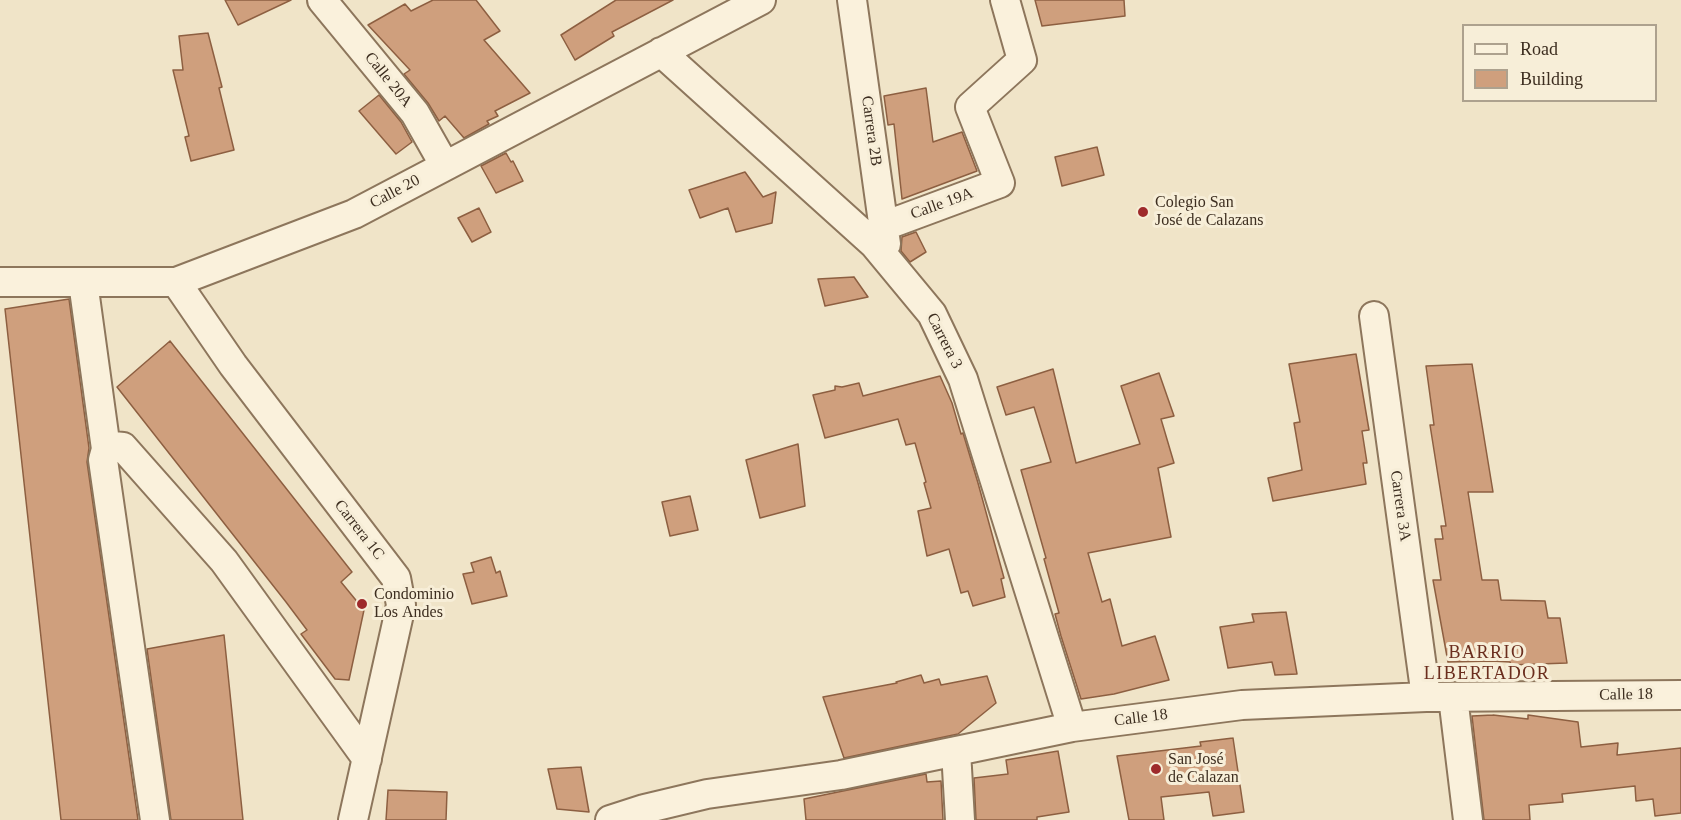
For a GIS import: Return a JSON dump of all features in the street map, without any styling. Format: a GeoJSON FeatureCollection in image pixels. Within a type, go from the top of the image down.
{"type":"FeatureCollection","features":[{"type":"Feature","properties":{"kind":"street","name":"Calle 20A"},"geometry":{"type":"LineString","coordinates":[[322,0],[415,113],[445,166]]}},
{"type":"Feature","properties":{"kind":"street","name":"Calle 20"},"geometry":{"type":"LineString","coordinates":[[0,282],[176,282],[354,214],[761,0]]}},
{"type":"Feature","properties":{"kind":"street","name":"Carrera 2B"},"geometry":{"type":"LineString","coordinates":[[852,0],[888,261]]}},
{"type":"Feature","properties":{"kind":"street","name":"Calle 19A"},"geometry":{"type":"LineString","coordinates":[[884,226],[1000,183],[970,106],[1022,60],[1005,0]]}},
{"type":"Feature","properties":{"kind":"street","name":"Carrera 3"},"geometry":{"type":"LineString","coordinates":[[662,52],[874,244],[932,314],[963,379],[1072,727]]}},
{"type":"Feature","properties":{"kind":"street"},"geometry":{"type":"LineString","coordinates":[[83,282],[106,449],[103,460],[155,820]]}},
{"type":"Feature","properties":{"kind":"street","name":"Carrera 1C"},"geometry":{"type":"LineString","coordinates":[[176,282],[232,365],[396,578],[401,605],[353,820]]}},
{"type":"Feature","properties":{"kind":"street","name":"Carrera 3A"},"geometry":{"type":"LineString","coordinates":[[1374,316],[1440,697],[1468,820]]}},
{"type":"Feature","properties":{"kind":"street"},"geometry":{"type":"LineString","coordinates":[[106,449],[113,446],[123,447],[224,561],[367,759]]}},
{"type":"Feature","properties":{"kind":"street","name":"Calle 18"},"geometry":{"type":"LineString","coordinates":[[610,820],[644,809],[707,807],[841,775],[1072,727],[1242,705],[1440,697],[1681,695]]}},
{"type":"Feature","properties":{"kind":"street"},"geometry":{"type":"LineString","coordinates":[[956,751],[960,820]]}},
{"type":"Feature","properties":{"kind":"building"},"geometry":{"type":"Polygon","coordinates":[[[225,0],[291,0],[238,25],[225,0]]]}},
{"type":"Feature","properties":{"kind":"building"},"geometry":{"type":"Polygon","coordinates":[[[433,0],[476,0],[500,31],[484,40],[530,93],[495,111],[498,116],[487,121],[489,124],[464,138],[445,116],[439,121],[428,103],[404,74],[410,70],[368,25],[405,4],[411,11],[433,0]]]}},
{"type":"Feature","properties":{"kind":"building"},"geometry":{"type":"Polygon","coordinates":[[[616,0],[673,0],[612,32],[614,36],[575,60],[561,35],[616,0]]]}},
{"type":"Feature","properties":{"kind":"building"},"geometry":{"type":"Polygon","coordinates":[[[1035,0],[1124,0],[1125,16],[1042,26],[1035,0]]]}},
{"type":"Feature","properties":{"kind":"building"},"geometry":{"type":"Polygon","coordinates":[[[208,33],[222,87],[219,88],[234,150],[191,161],[185,137],[189,136],[173,70],[183,70],[179,36],[208,33]]]}},
{"type":"Feature","properties":{"kind":"building"},"geometry":{"type":"Polygon","coordinates":[[[926,88],[933,142],[962,132],[977,171],[902,199],[894,124],[888,125],[884,96],[926,88]]]}},
{"type":"Feature","properties":{"kind":"building"},"geometry":{"type":"Polygon","coordinates":[[[379,95],[401,122],[412,142],[396,154],[359,111],[379,95]]]}},
{"type":"Feature","properties":{"kind":"building"},"geometry":{"type":"Polygon","coordinates":[[[1097,147],[1104,175],[1062,186],[1055,157],[1097,147]]]}},
{"type":"Feature","properties":{"kind":"building"},"geometry":{"type":"Polygon","coordinates":[[[506,153],[511,162],[513,161],[523,181],[496,193],[481,166],[506,153]]]}},
{"type":"Feature","properties":{"kind":"building"},"geometry":{"type":"Polygon","coordinates":[[[745,172],[763,197],[776,192],[772,223],[736,232],[728,208],[700,218],[689,190],[745,172]]]}},
{"type":"Feature","properties":{"kind":"building"},"geometry":{"type":"Polygon","coordinates":[[[479,208],[491,232],[472,242],[458,218],[479,208]]]}},
{"type":"Feature","properties":{"kind":"building"},"geometry":{"type":"Polygon","coordinates":[[[916,232],[926,252],[910,262],[901,251],[902,237],[916,232]]]}},
{"type":"Feature","properties":{"kind":"building"},"geometry":{"type":"Polygon","coordinates":[[[854,277],[868,297],[825,306],[818,279],[854,277]]]}},
{"type":"Feature","properties":{"kind":"building"},"geometry":{"type":"Polygon","coordinates":[[[69,299],[89,448],[87,462],[138,820],[61,820],[5,309],[69,299]]]}},
{"type":"Feature","properties":{"kind":"building"},"geometry":{"type":"Polygon","coordinates":[[[170,341],[352,572],[341,582],[364,610],[349,680],[335,679],[301,634],[307,630],[117,387],[170,341]]]}},
{"type":"Feature","properties":{"kind":"building"},"geometry":{"type":"Polygon","coordinates":[[[1356,354],[1369,430],[1362,431],[1367,463],[1363,463],[1366,484],[1273,501],[1268,478],[1302,470],[1294,423],[1300,422],[1289,364],[1356,354]]]}},
{"type":"Feature","properties":{"kind":"building"},"geometry":{"type":"Polygon","coordinates":[[[1472,364],[1493,492],[1468,492],[1482,580],[1498,580],[1501,600],[1545,601],[1548,618],[1560,618],[1567,663],[1511,665],[1510,662],[1492,661],[1448,662],[1433,580],[1441,580],[1435,539],[1443,539],[1441,526],[1446,526],[1430,425],[1434,425],[1426,366],[1472,364]]]}},
{"type":"Feature","properties":{"kind":"building"},"geometry":{"type":"Polygon","coordinates":[[[1053,369],[1076,463],[1140,444],[1121,386],[1159,373],[1174,416],[1161,419],[1174,463],[1158,468],[1171,537],[1088,553],[1102,602],[1110,599],[1122,646],[1155,636],[1169,680],[1114,694],[1081,699],[1055,614],[1059,613],[1021,470],[1051,462],[1034,407],[1006,415],[997,387],[1053,369]]]}},
{"type":"Feature","properties":{"kind":"building"},"geometry":{"type":"Polygon","coordinates":[[[940,376],[952,403],[961,434],[963,433],[1004,578],[1001,579],[1005,597],[973,606],[968,591],[961,593],[949,549],[927,556],[918,511],[931,508],[924,483],[926,482],[915,443],[906,445],[898,419],[825,438],[813,395],[835,390],[835,386],[842,387],[859,383],[863,396],[940,376]]]}},
{"type":"Feature","properties":{"kind":"building"},"geometry":{"type":"Polygon","coordinates":[[[798,444],[805,506],[760,518],[746,460],[798,444]]]}},
{"type":"Feature","properties":{"kind":"building"},"geometry":{"type":"Polygon","coordinates":[[[690,496],[698,530],[670,536],[662,502],[690,496]]]}},
{"type":"Feature","properties":{"kind":"building"},"geometry":{"type":"Polygon","coordinates":[[[491,557],[496,573],[500,571],[507,596],[472,604],[463,574],[474,572],[471,563],[491,557]]]}},
{"type":"Feature","properties":{"kind":"building"},"geometry":{"type":"Polygon","coordinates":[[[1286,612],[1297,674],[1275,675],[1272,662],[1228,668],[1220,627],[1254,622],[1252,614],[1286,612]]]}},
{"type":"Feature","properties":{"kind":"building"},"geometry":{"type":"Polygon","coordinates":[[[224,635],[243,820],[171,820],[147,649],[224,635]]]}},
{"type":"Feature","properties":{"kind":"building"},"geometry":{"type":"Polygon","coordinates":[[[921,675],[924,683],[939,679],[941,685],[987,676],[996,703],[958,734],[844,758],[823,697],[897,683],[921,675]]]}},
{"type":"Feature","properties":{"kind":"building"},"geometry":{"type":"Polygon","coordinates":[[[1493,715],[1528,719],[1528,715],[1578,722],[1581,747],[1618,743],[1617,755],[1681,748],[1681,813],[1655,816],[1653,799],[1636,801],[1635,786],[1562,794],[1563,802],[1529,805],[1530,820],[1484,820],[1472,716],[1493,715]]]}},
{"type":"Feature","properties":{"kind":"building"},"geometry":{"type":"Polygon","coordinates":[[[1233,738],[1244,812],[1213,816],[1209,792],[1161,797],[1164,820],[1129,820],[1117,756],[1201,746],[1200,742],[1233,738]]]}},
{"type":"Feature","properties":{"kind":"building"},"geometry":{"type":"Polygon","coordinates":[[[1058,751],[1069,812],[1037,817],[1037,820],[976,820],[974,778],[1008,774],[1006,760],[1058,751]]]}},
{"type":"Feature","properties":{"kind":"building"},"geometry":{"type":"Polygon","coordinates":[[[581,767],[589,812],[557,809],[548,769],[581,767]]]}},
{"type":"Feature","properties":{"kind":"building"},"geometry":{"type":"Polygon","coordinates":[[[926,774],[927,782],[941,781],[943,820],[806,820],[804,799],[926,774]]]}},
{"type":"Feature","properties":{"kind":"building"},"geometry":{"type":"Polygon","coordinates":[[[388,790],[447,792],[446,820],[386,820],[388,790]]]}},
{"type":"Feature","properties":{"kind":"place","name":"Colegio San José de Calazans"},"geometry":{"type":"Point","coordinates":[1143,212]}},
{"type":"Feature","properties":{"kind":"place","name":"Condominio Los Andes"},"geometry":{"type":"Point","coordinates":[362,604]}},
{"type":"Feature","properties":{"kind":"place","name":"San José de Calazan"},"geometry":{"type":"Point","coordinates":[1156,769]}},
{"type":"Feature","properties":{"kind":"district","name":"BARRIO LIBERTADOR"},"geometry":{"type":"Point","coordinates":[1487,663]}}]}
